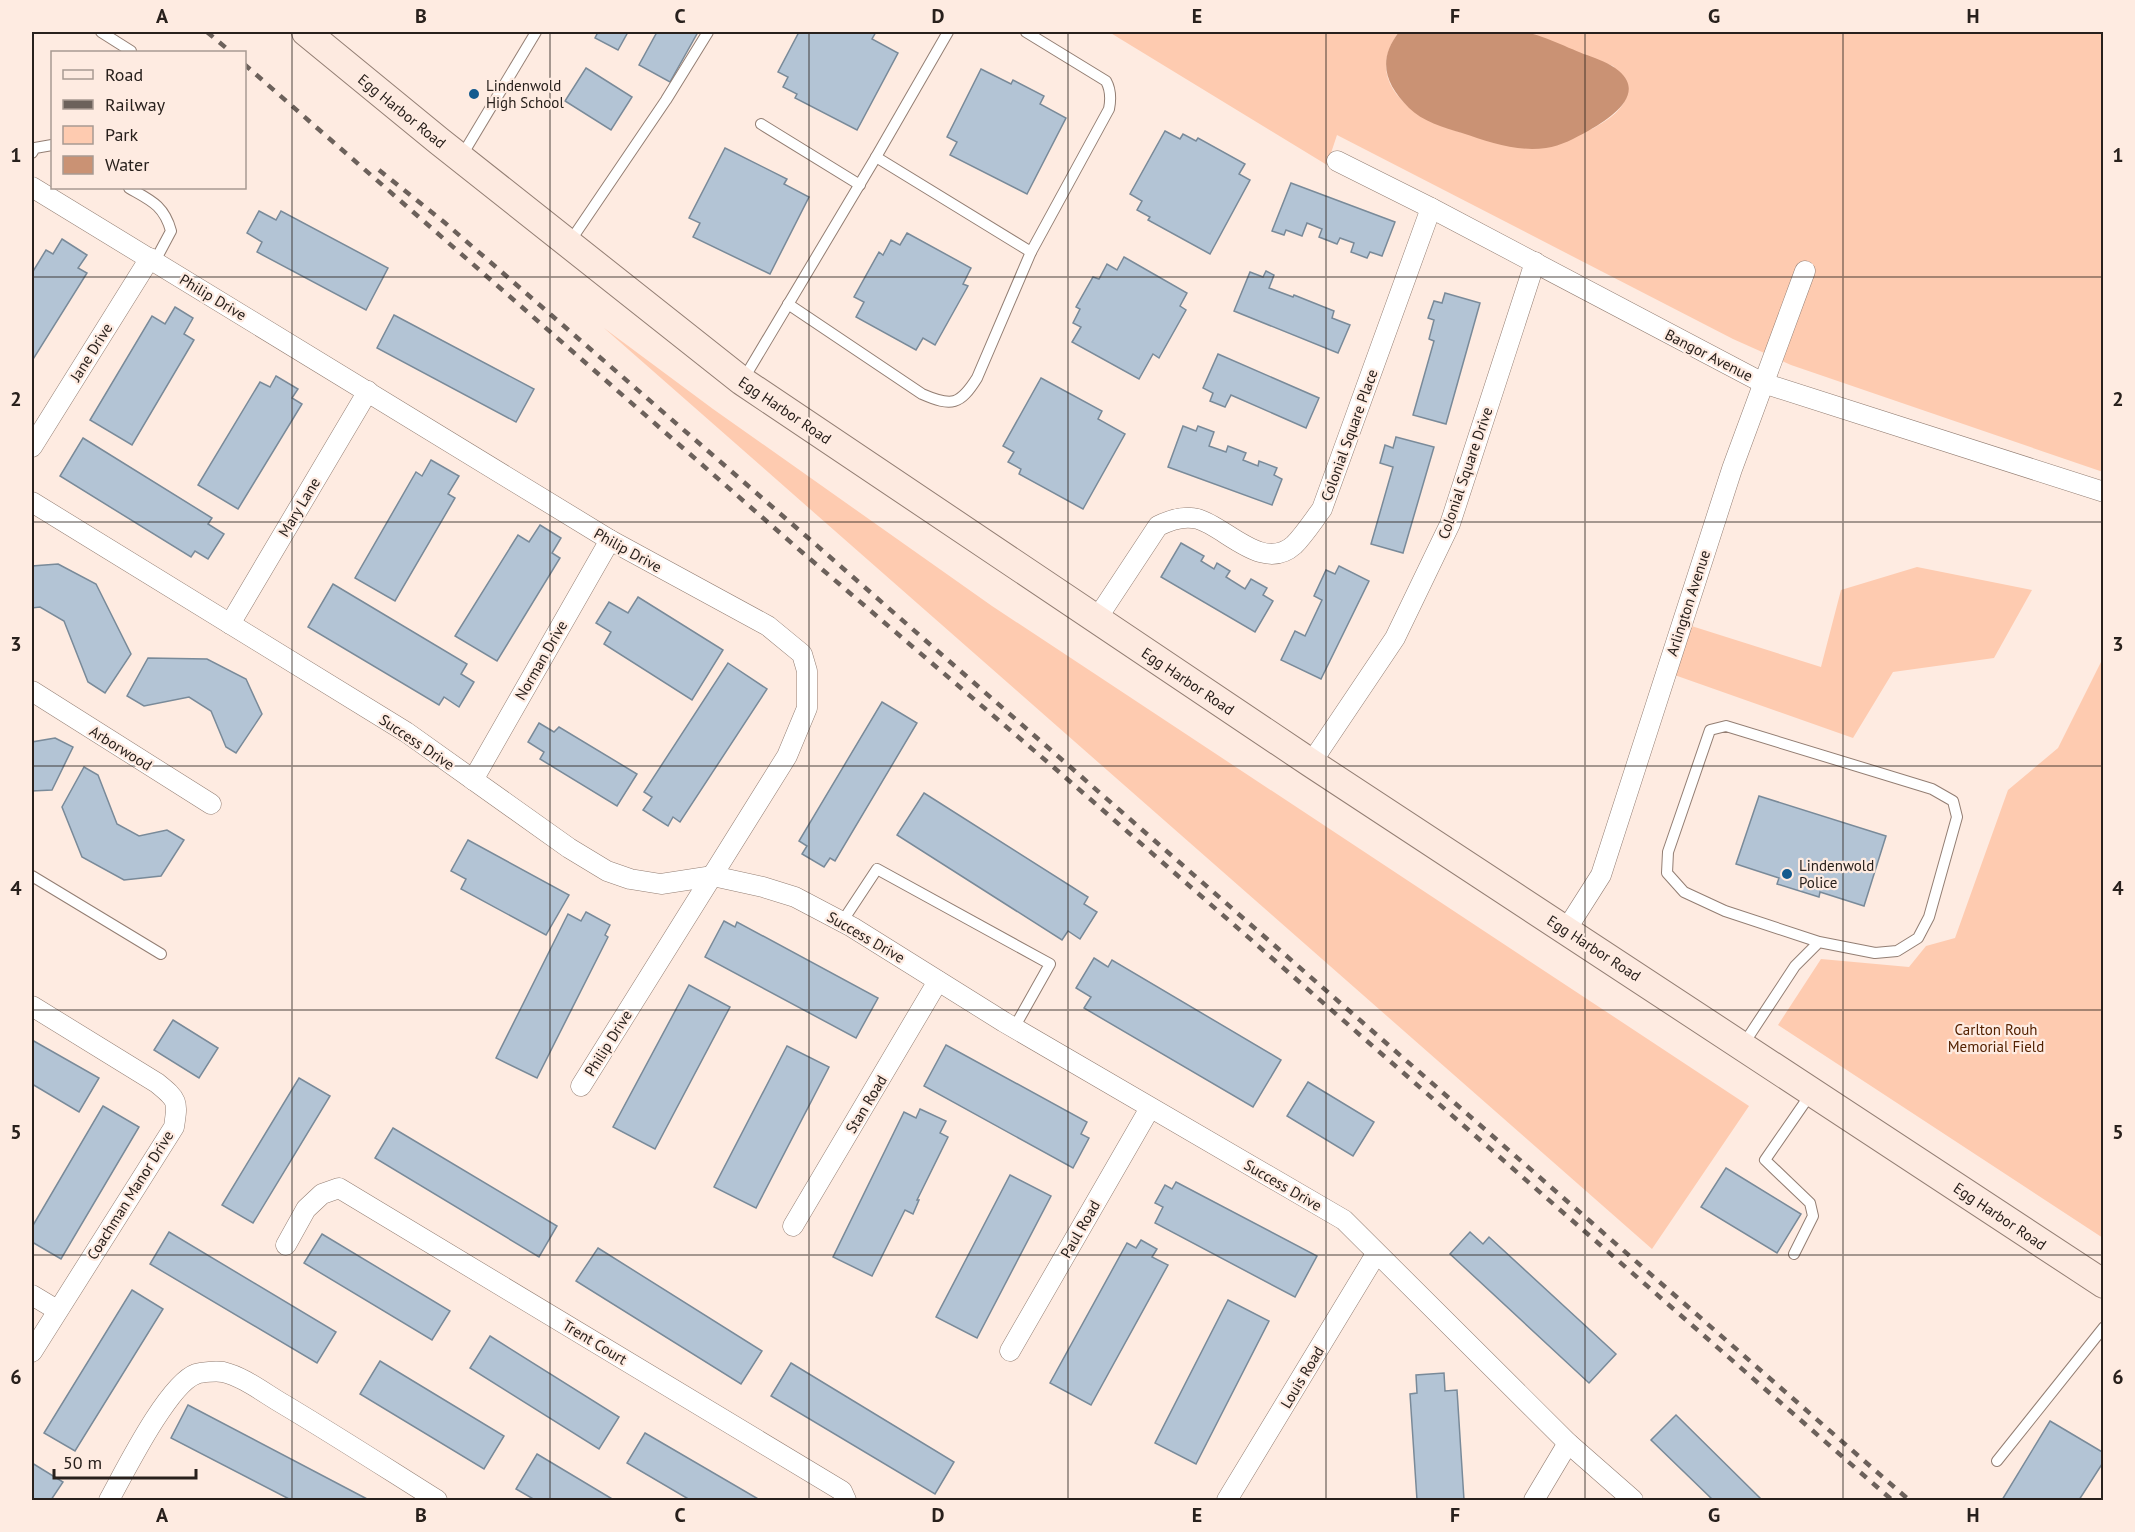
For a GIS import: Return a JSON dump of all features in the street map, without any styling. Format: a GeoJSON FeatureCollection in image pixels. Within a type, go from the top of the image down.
{"type":"FeatureCollection","features":[{"type":"Feature","properties":{"kind":"street","name":"Egg Harbor Road"},"geometry":{"type":"LineString","coordinates":[[306,32],[742,381],[1311,763],[2103,1284]]}},
{"type":"Feature","properties":{"kind":"street","name":"Bangor Avenue"},"geometry":{"type":"LineString","coordinates":[[1337,161],[1535,262],[1763,383],[2103,492]]}},
{"type":"Feature","properties":{"kind":"street","name":"Philip Drive"},"geometry":{"type":"LineString","coordinates":[[32,187],[610,540],[768,626],[802,654],[807,671],[807,708],[787,756],[581,1086]]}},
{"type":"Feature","properties":{"kind":"street","name":"Colonial Square Place"},"geometry":{"type":"LineString","coordinates":[[1096,620],[1158,526],[1172,519],[1198,519],[1260,553],[1279,553],[1293,546],[1322,509],[1431,208]]}},
{"type":"Feature","properties":{"kind":"street","name":"Jane Drive"},"geometry":{"type":"LineString","coordinates":[[32,447],[152,260]]}},
{"type":"Feature","properties":{"kind":"street","name":"Colonial Square Drive"},"geometry":{"type":"LineString","coordinates":[[1311,763],[1395,638],[1450,524],[1535,262]]}},
{"type":"Feature","properties":{"kind":"street","name":"Arlington Avenue"},"geometry":{"type":"LineString","coordinates":[[1566,930],[1600,875],[1732,470],[1805,272]]}},
{"type":"Feature","properties":{"kind":"street","name":"Mary Lane"},"geometry":{"type":"LineString","coordinates":[[230,624],[368,391]]}},
{"type":"Feature","properties":{"kind":"street","name":"Success Drive"},"geometry":{"type":"LineString","coordinates":[[32,502],[406,732],[569,848],[607,871],[630,879],[662,884],[713,876],[795,897],[842,922],[1014,1028],[1344,1220],[1568,1443],[1633,1500]]}},
{"type":"Feature","properties":{"kind":"street","name":"Norman Drive"},"geometry":{"type":"LineString","coordinates":[[472,780],[610,540]]}},
{"type":"Feature","properties":{"kind":"street","name":"Arborwood"},"geometry":{"type":"LineString","coordinates":[[32,691],[212,804]]}},
{"type":"Feature","properties":{"kind":"street","name":"Stan Road"},"geometry":{"type":"LineString","coordinates":[[793,1226],[938,981]]}},
{"type":"Feature","properties":{"kind":"street","name":"Coachman Manor Drive"},"geometry":{"type":"LineString","coordinates":[[32,1006],[157,1083],[171,1095],[177,1106],[174,1127],[32,1352]]}},
{"type":"Feature","properties":{"kind":"street","name":"Paul Road"},"geometry":{"type":"LineString","coordinates":[[1010,1351],[1150,1107]]}},
{"type":"Feature","properties":{"kind":"street","name":"Trent Court"},"geometry":{"type":"LineString","coordinates":[[286,1245],[306,1209],[322,1194],[339,1188],[842,1491],[846,1500]]}},
{"type":"Feature","properties":{"kind":"street","name":"Louis Road"},"geometry":{"type":"LineString","coordinates":[[1227,1500],[1376,1254]]}},
{"type":"Feature","properties":{"kind":"street"},"geometry":{"type":"LineString","coordinates":[[32,1295],[57,1310]]}},
{"type":"Feature","properties":{"kind":"street"},"geometry":{"type":"LineString","coordinates":[[109,1500],[164,1406],[183,1382],[196,1374],[221,1372],[239,1378],[306,1417],[437,1500]]}},
{"type":"Feature","properties":{"kind":"street"},"geometry":{"type":"LineString","coordinates":[[1534,1500],[1568,1443]]}},
{"type":"Feature","properties":{"kind":"lane"},"geometry":{"type":"LineString","coordinates":[[101,32],[130,51]]}},
{"type":"Feature","properties":{"kind":"lane"},"geometry":{"type":"LineString","coordinates":[[461,158],[536,32]]}},
{"type":"Feature","properties":{"kind":"lane"},"geometry":{"type":"LineString","coordinates":[[568,243],[666,100],[708,32]]}},
{"type":"Feature","properties":{"kind":"lane"},"geometry":{"type":"LineString","coordinates":[[742,381],[860,185],[946,32]]}},
{"type":"Feature","properties":{"kind":"lane"},"geometry":{"type":"LineString","coordinates":[[788,304],[922,394],[941,403],[953,403],[965,396],[977,378],[1031,252],[1095,136],[1111,101],[1106,81],[1026,32]]}},
{"type":"Feature","properties":{"kind":"lane"},"geometry":{"type":"LineString","coordinates":[[761,124],[860,185]]}},
{"type":"Feature","properties":{"kind":"lane"},"geometry":{"type":"LineString","coordinates":[[32,153],[36,148],[51,145]]}},
{"type":"Feature","properties":{"kind":"lane"},"geometry":{"type":"LineString","coordinates":[[876,157],[1031,252]]}},
{"type":"Feature","properties":{"kind":"lane"},"geometry":{"type":"LineString","coordinates":[[131,189],[160,207],[168,219],[171,231],[152,260]]}},
{"type":"Feature","properties":{"kind":"lane"},"geometry":{"type":"LineString","coordinates":[[1726,726],[1734,728],[1932,789],[1953,801],[1957,817],[1929,917],[1917,938],[1897,951],[1875,953],[1819,942],[1725,911],[1684,892],[1667,873],[1668,852],[1710,730],[1726,726]]}},
{"type":"Feature","properties":{"kind":"lane"},"geometry":{"type":"LineString","coordinates":[[842,922],[877,868],[1050,964],[1014,1028]]}},
{"type":"Feature","properties":{"kind":"lane"},"geometry":{"type":"LineString","coordinates":[[32,876],[161,954]]}},
{"type":"Feature","properties":{"kind":"lane"},"geometry":{"type":"LineString","coordinates":[[1743,1046],[1794,966],[1819,942]]}},
{"type":"Feature","properties":{"kind":"lane"},"geometry":{"type":"LineString","coordinates":[[1794,1254],[1813,1216],[1810,1203],[1765,1160],[1812,1091]]}},
{"type":"Feature","properties":{"kind":"lane"},"geometry":{"type":"LineString","coordinates":[[1998,1461],[2103,1327]]}},
{"type":"Feature","properties":{"kind":"green space"},"geometry":{"type":"Polygon","coordinates":[[[1109,32],[1399,32],[1389,51],[1386,68],[1390,84],[1399,98],[1412,109],[1445,127],[1463,133],[1592,129],[1610,117],[1624,102],[1628,88],[1613,66],[1525,32],[2103,32],[2103,472],[1791,365],[1733,339],[1337,135],[1327,165],[1109,32]]]}},
{"type":"Feature","properties":{"kind":"green space"},"geometry":{"type":"Polygon","coordinates":[[[604,328],[713,409],[992,606],[1749,1106],[1652,1249],[604,328]]]}},
{"type":"Feature","properties":{"kind":"green space"},"geometry":{"type":"Polygon","coordinates":[[[1917,567],[2032,590],[1994,658],[1893,672],[1853,738],[1666,672],[1682,623],[1821,667],[1841,590],[1917,567]]]}},
{"type":"Feature","properties":{"kind":"green space","name":"Carlton Rouh Memorial Field"},"geometry":{"type":"Polygon","coordinates":[[[2103,658],[2103,1238],[1778,1025],[1821,959],[1909,967],[1926,946],[1955,938],[2008,790],[2058,748],[2103,658]]]}},
{"type":"Feature","properties":{"kind":"water"},"geometry":{"type":"Polygon","coordinates":[[[1492,30],[1537,35],[1608,63],[1627,80],[1629,89],[1627,98],[1614,114],[1578,136],[1557,145],[1524,149],[1493,143],[1427,120],[1414,113],[1401,99],[1389,81],[1386,62],[1392,42],[1399,32],[1492,30]]]}},
{"type":"Feature","properties":{"kind":"building"},"geometry":{"type":"Polygon","coordinates":[[[598,32],[628,32],[618,50],[595,38],[598,32]]]}},
{"type":"Feature","properties":{"kind":"building"},"geometry":{"type":"Polygon","coordinates":[[[657,32],[698,32],[670,82],[639,65],[657,32]]]}},
{"type":"Feature","properties":{"kind":"building"},"geometry":{"type":"Polygon","coordinates":[[[799,32],[876,32],[872,39],[898,53],[857,130],[795,98],[797,94],[783,87],[788,77],[778,72],[799,32]]]}},
{"type":"Feature","properties":{"kind":"building"},"geometry":{"type":"Polygon","coordinates":[[[586,68],[632,97],[611,130],[565,101],[586,68]]]}},
{"type":"Feature","properties":{"kind":"building"},"geometry":{"type":"Polygon","coordinates":[[[981,69],[1011,84],[1013,80],[1044,96],[1040,104],[1066,118],[1027,194],[950,155],[957,142],[947,137],[981,69]]]}},
{"type":"Feature","properties":{"kind":"building"},"geometry":{"type":"Polygon","coordinates":[[[1165,131],[1180,139],[1183,134],[1196,141],[1198,138],[1245,164],[1239,174],[1250,180],[1210,254],[1148,220],[1150,217],[1137,210],[1142,201],[1130,194],[1165,131]]]}},
{"type":"Feature","properties":{"kind":"building"},"geometry":{"type":"Polygon","coordinates":[[[725,148],[787,179],[784,184],[809,197],[770,274],[693,237],[700,223],[689,218],[725,148]]]}},
{"type":"Feature","properties":{"kind":"building"},"geometry":{"type":"Polygon","coordinates":[[[1291,183],[1395,222],[1382,256],[1370,252],[1367,258],[1351,252],[1354,243],[1340,238],[1337,244],[1319,237],[1322,229],[1307,223],[1302,236],[1286,230],[1284,235],[1272,231],[1291,183]]]}},
{"type":"Feature","properties":{"kind":"building"},"geometry":{"type":"Polygon","coordinates":[[[259,211],[276,220],[281,211],[388,268],[366,310],[257,252],[262,242],[247,233],[259,211]]]}},
{"type":"Feature","properties":{"kind":"building"},"geometry":{"type":"Polygon","coordinates":[[[907,233],[971,268],[963,284],[968,286],[935,345],[923,338],[916,350],[856,317],[864,302],[854,297],[879,252],[883,255],[891,240],[900,245],[907,233]]]}},
{"type":"Feature","properties":{"kind":"building"},"geometry":{"type":"Polygon","coordinates":[[[62,239],[87,255],[78,268],[87,273],[32,361],[32,273],[46,250],[53,254],[62,239]]]}},
{"type":"Feature","properties":{"kind":"building"},"geometry":{"type":"Polygon","coordinates":[[[1124,257],[1187,293],[1180,306],[1186,310],[1159,358],[1153,354],[1139,379],[1072,342],[1081,327],[1073,323],[1080,309],[1076,307],[1093,277],[1099,279],[1107,264],[1117,270],[1124,257]]]}},
{"type":"Feature","properties":{"kind":"building"},"geometry":{"type":"Polygon","coordinates":[[[1266,271],[1274,275],[1269,288],[1334,311],[1332,318],[1350,325],[1338,353],[1234,311],[1250,272],[1263,277],[1266,271]]]}},
{"type":"Feature","properties":{"kind":"building"},"geometry":{"type":"Polygon","coordinates":[[[1445,293],[1480,303],[1446,424],[1413,415],[1434,341],[1429,339],[1434,320],[1428,318],[1434,301],[1442,303],[1445,293]]]}},
{"type":"Feature","properties":{"kind":"building"},"geometry":{"type":"Polygon","coordinates":[[[175,307],[193,318],[184,334],[194,340],[132,445],[90,420],[152,316],[165,324],[175,307]]]}},
{"type":"Feature","properties":{"kind":"building"},"geometry":{"type":"Polygon","coordinates":[[[394,315],[534,389],[516,422],[377,348],[394,315]]]}},
{"type":"Feature","properties":{"kind":"building"},"geometry":{"type":"Polygon","coordinates":[[[1218,354],[1319,398],[1306,428],[1231,395],[1225,407],[1210,401],[1213,393],[1203,388],[1218,354]]]}},
{"type":"Feature","properties":{"kind":"building"},"geometry":{"type":"Polygon","coordinates":[[[276,376],[298,389],[292,398],[302,404],[238,509],[198,485],[260,382],[270,387],[276,376]]]}},
{"type":"Feature","properties":{"kind":"building"},"geometry":{"type":"Polygon","coordinates":[[[1041,378],[1102,411],[1098,419],[1125,434],[1083,509],[1019,474],[1021,469],[1008,462],[1014,452],[1003,446],[1041,378]]]}},
{"type":"Feature","properties":{"kind":"building"},"geometry":{"type":"Polygon","coordinates":[[[1183,426],[1196,431],[1198,426],[1214,432],[1209,446],[1226,452],[1228,446],[1246,453],[1243,460],[1258,466],[1259,461],[1277,468],[1274,475],[1282,479],[1272,505],[1168,467],[1183,426]]]}},
{"type":"Feature","properties":{"kind":"building"},"geometry":{"type":"Polygon","coordinates":[[[1396,437],[1434,447],[1403,553],[1371,544],[1393,467],[1380,463],[1385,445],[1393,448],[1396,437]]]}},
{"type":"Feature","properties":{"kind":"building"},"geometry":{"type":"Polygon","coordinates":[[[83,438],[212,518],[208,524],[224,534],[208,559],[195,551],[191,557],[60,476],[83,438]]]}},
{"type":"Feature","properties":{"kind":"building"},"geometry":{"type":"Polygon","coordinates":[[[431,460],[459,476],[448,494],[455,498],[395,601],[355,578],[416,472],[422,476],[431,460]]]}},
{"type":"Feature","properties":{"kind":"building"},"geometry":{"type":"Polygon","coordinates":[[[540,525],[561,538],[552,553],[560,558],[497,661],[455,636],[518,535],[529,542],[540,525]]]}},
{"type":"Feature","properties":{"kind":"building"},"geometry":{"type":"Polygon","coordinates":[[[1181,543],[1204,556],[1201,561],[1214,569],[1217,563],[1230,571],[1226,577],[1245,589],[1251,579],[1267,588],[1263,595],[1273,601],[1255,632],[1161,577],[1181,543]]]}},
{"type":"Feature","properties":{"kind":"building"},"geometry":{"type":"Polygon","coordinates":[[[58,564],[96,584],[131,654],[105,693],[88,682],[64,621],[40,607],[32,608],[32,566],[58,564]]]}},
{"type":"Feature","properties":{"kind":"building"},"geometry":{"type":"Polygon","coordinates":[[[1339,566],[1369,581],[1321,679],[1281,660],[1295,631],[1305,636],[1322,600],[1314,596],[1326,570],[1335,574],[1339,566]]]}},
{"type":"Feature","properties":{"kind":"building"},"geometry":{"type":"Polygon","coordinates":[[[333,584],[467,664],[461,674],[474,682],[459,707],[444,697],[439,705],[308,627],[333,584]]]}},
{"type":"Feature","properties":{"kind":"building"},"geometry":{"type":"Polygon","coordinates":[[[638,597],[723,650],[692,700],[604,644],[611,632],[596,623],[609,602],[628,613],[638,597]]]}},
{"type":"Feature","properties":{"kind":"building"},"geometry":{"type":"Polygon","coordinates":[[[148,658],[207,659],[246,679],[262,714],[236,753],[226,747],[211,711],[189,697],[144,706],[127,696],[148,658]]]}},
{"type":"Feature","properties":{"kind":"building"},"geometry":{"type":"Polygon","coordinates":[[[728,663],[767,689],[680,822],[673,817],[668,826],[643,810],[652,797],[644,792],[728,663]]]}},
{"type":"Feature","properties":{"kind":"building"},"geometry":{"type":"Polygon","coordinates":[[[882,702],[917,723],[835,861],[830,858],[824,867],[802,854],[807,846],[799,841],[882,702]]]}},
{"type":"Feature","properties":{"kind":"building"},"geometry":{"type":"Polygon","coordinates":[[[539,723],[554,732],[559,727],[637,774],[617,806],[540,759],[544,752],[528,742],[539,723]]]}},
{"type":"Feature","properties":{"kind":"building"},"geometry":{"type":"Polygon","coordinates":[[[55,738],[73,747],[52,790],[32,791],[32,742],[55,738]]]}},
{"type":"Feature","properties":{"kind":"building"},"geometry":{"type":"Polygon","coordinates":[[[84,767],[98,775],[117,824],[139,836],[167,830],[184,840],[161,876],[124,880],[82,857],[62,807],[84,767]]]}},
{"type":"Feature","properties":{"kind":"building"},"geometry":{"type":"Polygon","coordinates":[[[924,793],[1088,897],[1084,904],[1097,912],[1080,939],[1068,931],[1062,940],[897,835],[924,793]]]}},
{"type":"Feature","properties":{"kind":"building"},"geometry":{"type":"Polygon","coordinates":[[[1759,796],[1886,836],[1864,906],[1820,892],[1819,897],[1777,884],[1779,878],[1736,864],[1759,796]]]}},
{"type":"Feature","properties":{"kind":"building"},"geometry":{"type":"Polygon","coordinates":[[[468,840],[569,895],[546,935],[461,889],[466,879],[451,871],[468,840]]]}},
{"type":"Feature","properties":{"kind":"building"},"geometry":{"type":"Polygon","coordinates":[[[586,912],[610,925],[605,935],[608,937],[537,1078],[496,1058],[568,914],[581,921],[586,912]]]}},
{"type":"Feature","properties":{"kind":"building"},"geometry":{"type":"Polygon","coordinates":[[[724,921],[735,927],[737,922],[878,998],[856,1038],[705,957],[724,921]]]}},
{"type":"Feature","properties":{"kind":"building"},"geometry":{"type":"Polygon","coordinates":[[[1094,958],[1108,967],[1112,960],[1281,1060],[1253,1107],[1084,1008],[1091,997],[1076,988],[1094,958]]]}},
{"type":"Feature","properties":{"kind":"building"},"geometry":{"type":"Polygon","coordinates":[[[689,985],[730,1007],[655,1149],[613,1127],[689,985]]]}},
{"type":"Feature","properties":{"kind":"building"},"geometry":{"type":"Polygon","coordinates":[[[173,1020],[218,1048],[199,1078],[154,1050],[173,1020]]]}},
{"type":"Feature","properties":{"kind":"building"},"geometry":{"type":"Polygon","coordinates":[[[32,1040],[99,1078],[79,1112],[32,1084],[32,1040]]]}},
{"type":"Feature","properties":{"kind":"building"},"geometry":{"type":"Polygon","coordinates":[[[946,1045],[1087,1122],[1081,1134],[1089,1138],[1073,1168],[924,1086],[946,1045]]]}},
{"type":"Feature","properties":{"kind":"building"},"geometry":{"type":"Polygon","coordinates":[[[787,1046],[829,1067],[756,1208],[714,1187],[787,1046]]]}},
{"type":"Feature","properties":{"kind":"building"},"geometry":{"type":"Polygon","coordinates":[[[299,1078],[330,1096],[253,1223],[222,1205],[299,1078]]]}},
{"type":"Feature","properties":{"kind":"building"},"geometry":{"type":"Polygon","coordinates":[[[1308,1082],[1374,1122],[1353,1156],[1287,1116],[1308,1082]]]}},
{"type":"Feature","properties":{"kind":"building"},"geometry":{"type":"Polygon","coordinates":[[[103,1106],[139,1127],[61,1259],[32,1242],[32,1227],[103,1106]]]}},
{"type":"Feature","properties":{"kind":"building"},"geometry":{"type":"Polygon","coordinates":[[[920,1109],[946,1121],[940,1133],[948,1137],[917,1200],[919,1200],[913,1214],[905,1210],[872,1276],[833,1257],[904,1112],[916,1118],[920,1109]]]}},
{"type":"Feature","properties":{"kind":"building"},"geometry":{"type":"Polygon","coordinates":[[[393,1128],[557,1226],[539,1257],[375,1158],[393,1128]]]}},
{"type":"Feature","properties":{"kind":"building"},"geometry":{"type":"Polygon","coordinates":[[[1726,1168],[1801,1214],[1777,1253],[1701,1207],[1726,1168]]]}},
{"type":"Feature","properties":{"kind":"building"},"geometry":{"type":"Polygon","coordinates":[[[1010,1175],[1051,1196],[977,1338],[936,1317],[1010,1175]]]}},
{"type":"Feature","properties":{"kind":"building"},"geometry":{"type":"Polygon","coordinates":[[[1176,1182],[1317,1256],[1295,1297],[1155,1223],[1163,1207],[1155,1203],[1165,1185],[1172,1189],[1176,1182]]]}},
{"type":"Feature","properties":{"kind":"building"},"geometry":{"type":"Polygon","coordinates":[[[169,1232],[336,1332],[317,1363],[150,1264],[169,1232]]]}},
{"type":"Feature","properties":{"kind":"building"},"geometry":{"type":"Polygon","coordinates":[[[1470,1232],[1483,1244],[1489,1237],[1616,1354],[1589,1383],[1450,1254],[1470,1232]]]}},
{"type":"Feature","properties":{"kind":"building"},"geometry":{"type":"Polygon","coordinates":[[[322,1234],[450,1311],[432,1340],[304,1263],[322,1234]]]}},
{"type":"Feature","properties":{"kind":"building"},"geometry":{"type":"Polygon","coordinates":[[[1141,1240],[1157,1249],[1152,1257],[1168,1265],[1091,1405],[1050,1383],[1127,1243],[1136,1248],[1141,1240]]]}},
{"type":"Feature","properties":{"kind":"building"},"geometry":{"type":"Polygon","coordinates":[[[598,1248],[762,1351],[741,1384],[576,1281],[598,1248]]]}},
{"type":"Feature","properties":{"kind":"building"},"geometry":{"type":"Polygon","coordinates":[[[132,1290],[163,1309],[75,1451],[44,1433],[132,1290]]]}},
{"type":"Feature","properties":{"kind":"building"},"geometry":{"type":"Polygon","coordinates":[[[1228,1300],[1269,1321],[1196,1464],[1155,1443],[1228,1300]]]}},
{"type":"Feature","properties":{"kind":"building"},"geometry":{"type":"Polygon","coordinates":[[[490,1336],[619,1417],[599,1449],[470,1368],[490,1336]]]}},
{"type":"Feature","properties":{"kind":"building"},"geometry":{"type":"Polygon","coordinates":[[[380,1361],[504,1436],[484,1469],[360,1394],[380,1361]]]}},
{"type":"Feature","properties":{"kind":"building"},"geometry":{"type":"Polygon","coordinates":[[[791,1363],[954,1462],[935,1494],[771,1396],[791,1363]]]}},
{"type":"Feature","properties":{"kind":"building"},"geometry":{"type":"Polygon","coordinates":[[[1444,1373],[1445,1391],[1457,1390],[1464,1500],[1417,1500],[1410,1394],[1417,1393],[1416,1375],[1444,1373]]]}},
{"type":"Feature","properties":{"kind":"building"},"geometry":{"type":"Polygon","coordinates":[[[188,1405],[369,1500],[291,1500],[171,1438],[188,1405]]]}},
{"type":"Feature","properties":{"kind":"building"},"geometry":{"type":"Polygon","coordinates":[[[1676,1415],[1762,1500],[1713,1500],[1651,1440],[1676,1415]]]}},
{"type":"Feature","properties":{"kind":"building"},"geometry":{"type":"Polygon","coordinates":[[[2050,1421],[2104,1453],[2104,1461],[2079,1500],[2002,1500],[2050,1421]]]}},
{"type":"Feature","properties":{"kind":"building"},"geometry":{"type":"Polygon","coordinates":[[[645,1433],[760,1500],[690,1500],[627,1463],[645,1433]]]}},
{"type":"Feature","properties":{"kind":"building"},"geometry":{"type":"Polygon","coordinates":[[[537,1454],[614,1500],[535,1500],[516,1489],[537,1454]]]}},
{"type":"Feature","properties":{"kind":"building"},"geometry":{"type":"Polygon","coordinates":[[[32,1463],[63,1482],[51,1500],[32,1500],[32,1463]]]}},
{"type":"Feature","properties":{"kind":"railway"},"geometry":{"type":"LineString","coordinates":[[207,32],[230,51]]}},
{"type":"Feature","properties":{"kind":"railway"},"geometry":{"type":"LineString","coordinates":[[246,66],[1892,1500]]}},
{"type":"Feature","properties":{"kind":"railway"},"geometry":{"type":"LineString","coordinates":[[379,170],[444,222],[814,543],[1909,1500]]}},
{"type":"Feature","properties":{"kind":"place","name":"Lindenwold High School"},"geometry":{"type":"Point","coordinates":[474,94]}},
{"type":"Feature","properties":{"kind":"place","name":"Lindenwold Police"},"geometry":{"type":"Point","coordinates":[1787,874]}}]}
